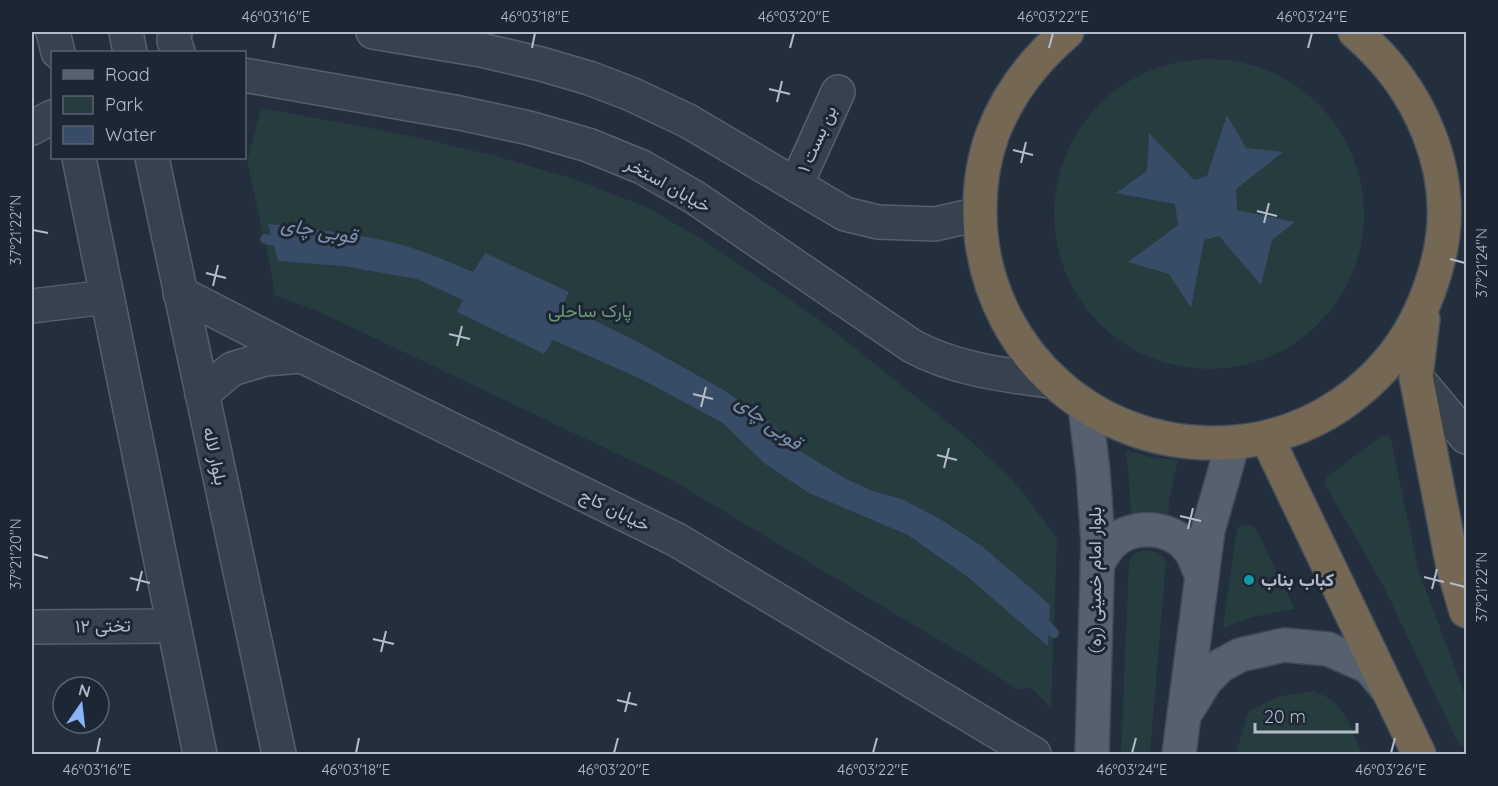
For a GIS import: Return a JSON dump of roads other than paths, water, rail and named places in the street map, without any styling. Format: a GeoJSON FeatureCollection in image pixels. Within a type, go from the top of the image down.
{"type":"FeatureCollection","features":[{"type":"Feature","properties":{"kind":"highway"},"geometry":{"type":"LineString","coordinates":[[1032,66],[1040,32]]}},
{"type":"Feature","properties":{"kind":"highway"},"geometry":{"type":"LineString","coordinates":[[1066,32],[1032,66],[1016,87],[992,135],[985,161],[979,214],[984,259],[994,294],[1010,326],[1030,356],[1055,382],[1085,406],[1119,425],[1156,437],[1194,444],[1233,443],[1267,438],[1330,412],[1358,393],[1383,370],[1404,343],[1425,304],[1441,249],[1444,216],[1442,182],[1435,149],[1423,117],[1407,87],[1365,32]]}},
{"type":"Feature","properties":{"kind":"highway"},"geometry":{"type":"LineString","coordinates":[[1355,32],[1386,61]]}},
{"type":"Feature","properties":{"kind":"highway"},"geometry":{"type":"LineString","coordinates":[[1425,304],[1416,377],[1453,567],[1467,612]]}},
{"type":"Feature","properties":{"kind":"highway"},"geometry":{"type":"LineString","coordinates":[[1267,438],[1419,754]]}},
{"type":"Feature","properties":{"kind":"main road","name":"بلوار امام خمینی (ره)"},"geometry":{"type":"LineString","coordinates":[[1085,406],[1098,542],[1092,754]]}},
{"type":"Feature","properties":{"kind":"main road"},"geometry":{"type":"LineString","coordinates":[[1179,754],[1208,531],[1233,443]]}},
{"type":"Feature","properties":{"kind":"main road"},"geometry":{"type":"LineString","coordinates":[[1097,565],[1110,544],[1124,535],[1141,530],[1160,530],[1176,537],[1189,549],[1201,574]]}},
{"type":"Feature","properties":{"kind":"main road"},"geometry":{"type":"LineString","coordinates":[[1184,716],[1206,680],[1220,666],[1240,655],[1284,645],[1328,649],[1369,667],[1388,690]]}},
{"type":"Feature","properties":{"kind":"street"},"geometry":{"type":"LineString","coordinates":[[53,32],[58,51]]}},
{"type":"Feature","properties":{"kind":"street"},"geometry":{"type":"LineString","coordinates":[[126,32],[130,51]]}},
{"type":"Feature","properties":{"kind":"street"},"geometry":{"type":"LineString","coordinates":[[175,32],[174,41],[178,51]]}},
{"type":"Feature","properties":{"kind":"street"},"geometry":{"type":"LineString","coordinates":[[373,32],[483,41],[541,64],[589,78],[631,94],[688,121],[845,214],[878,222],[935,224],[979,214]]}},
{"type":"Feature","properties":{"kind":"street","name":"خیابان استخر"},"geometry":{"type":"LineString","coordinates":[[246,75],[460,113],[529,128],[588,145],[642,168],[694,197],[912,346],[934,358],[996,374],[1055,382]]}},
{"type":"Feature","properties":{"kind":"street","name":"بن بست ۱"},"geometry":{"type":"LineString","coordinates":[[796,185],[838,92]]}},
{"type":"Feature","properties":{"kind":"street"},"geometry":{"type":"LineString","coordinates":[[32,128],[51,118]]}},
{"type":"Feature","properties":{"kind":"street"},"geometry":{"type":"LineString","coordinates":[[79,159],[200,754]]}},
{"type":"Feature","properties":{"kind":"street","name":"بلوار لاله"},"geometry":{"type":"LineString","coordinates":[[152,159],[279,754]]}},
{"type":"Feature","properties":{"kind":"street","name":"خیابان کاج"},"geometry":{"type":"LineString","coordinates":[[180,294],[677,540],[1034,754]]}},
{"type":"Feature","properties":{"kind":"street"},"geometry":{"type":"LineString","coordinates":[[32,306],[107,297]]}},
{"type":"Feature","properties":{"kind":"street"},"geometry":{"type":"LineString","coordinates":[[202,394],[232,369],[265,359],[302,356]]}},
{"type":"Feature","properties":{"kind":"street"},"geometry":{"type":"LineString","coordinates":[[1416,377],[1467,436]]}},
{"type":"Feature","properties":{"kind":"street","name":"تختی ۱۲"},"geometry":{"type":"LineString","coordinates":[[32,627],[174,626]]}},
{"type":"Feature","properties":{"kind":"water"},"geometry":{"type":"Polygon","coordinates":[[[1227,115],[1246,148],[1283,152],[1236,189],[1237,210],[1295,222],[1272,240],[1261,285],[1219,236],[1204,240],[1191,308],[1169,274],[1128,262],[1178,225],[1175,204],[1116,193],[1147,171],[1149,133],[1194,180],[1207,176],[1227,115]]]}},
{"type":"Feature","properties":{"kind":"water","name":"قوبی چای"},"geometry":{"type":"Polygon","coordinates":[[[268,224],[330,231],[391,242],[473,272],[485,253],[569,292],[563,305],[638,342],[727,392],[769,422],[798,450],[846,479],[875,492],[902,499],[940,519],[983,547],[1050,605],[1048,646],[969,578],[908,535],[809,493],[764,463],[723,423],[643,380],[553,340],[544,354],[457,312],[463,300],[417,279],[343,266],[278,261],[268,224]]]}},
{"type":"Feature","properties":{"kind":"waterway","name":"قوبی چای"},"geometry":{"type":"LineString","coordinates":[[265,239],[284,242]]}},
{"type":"Feature","properties":{"kind":"waterway","name":"قوبی چای"},"geometry":{"type":"LineString","coordinates":[[1040,618],[1054,633]]}},
{"type":"Feature","properties":{"kind":"place","name":"کباب بناب"},"geometry":{"type":"Point","coordinates":[1249,580]}},
{"type":"Feature","properties":{"kind":"park label","name":"پارک ساحلی"},"geometry":{"type":"Point","coordinates":[590,311]}}]}
